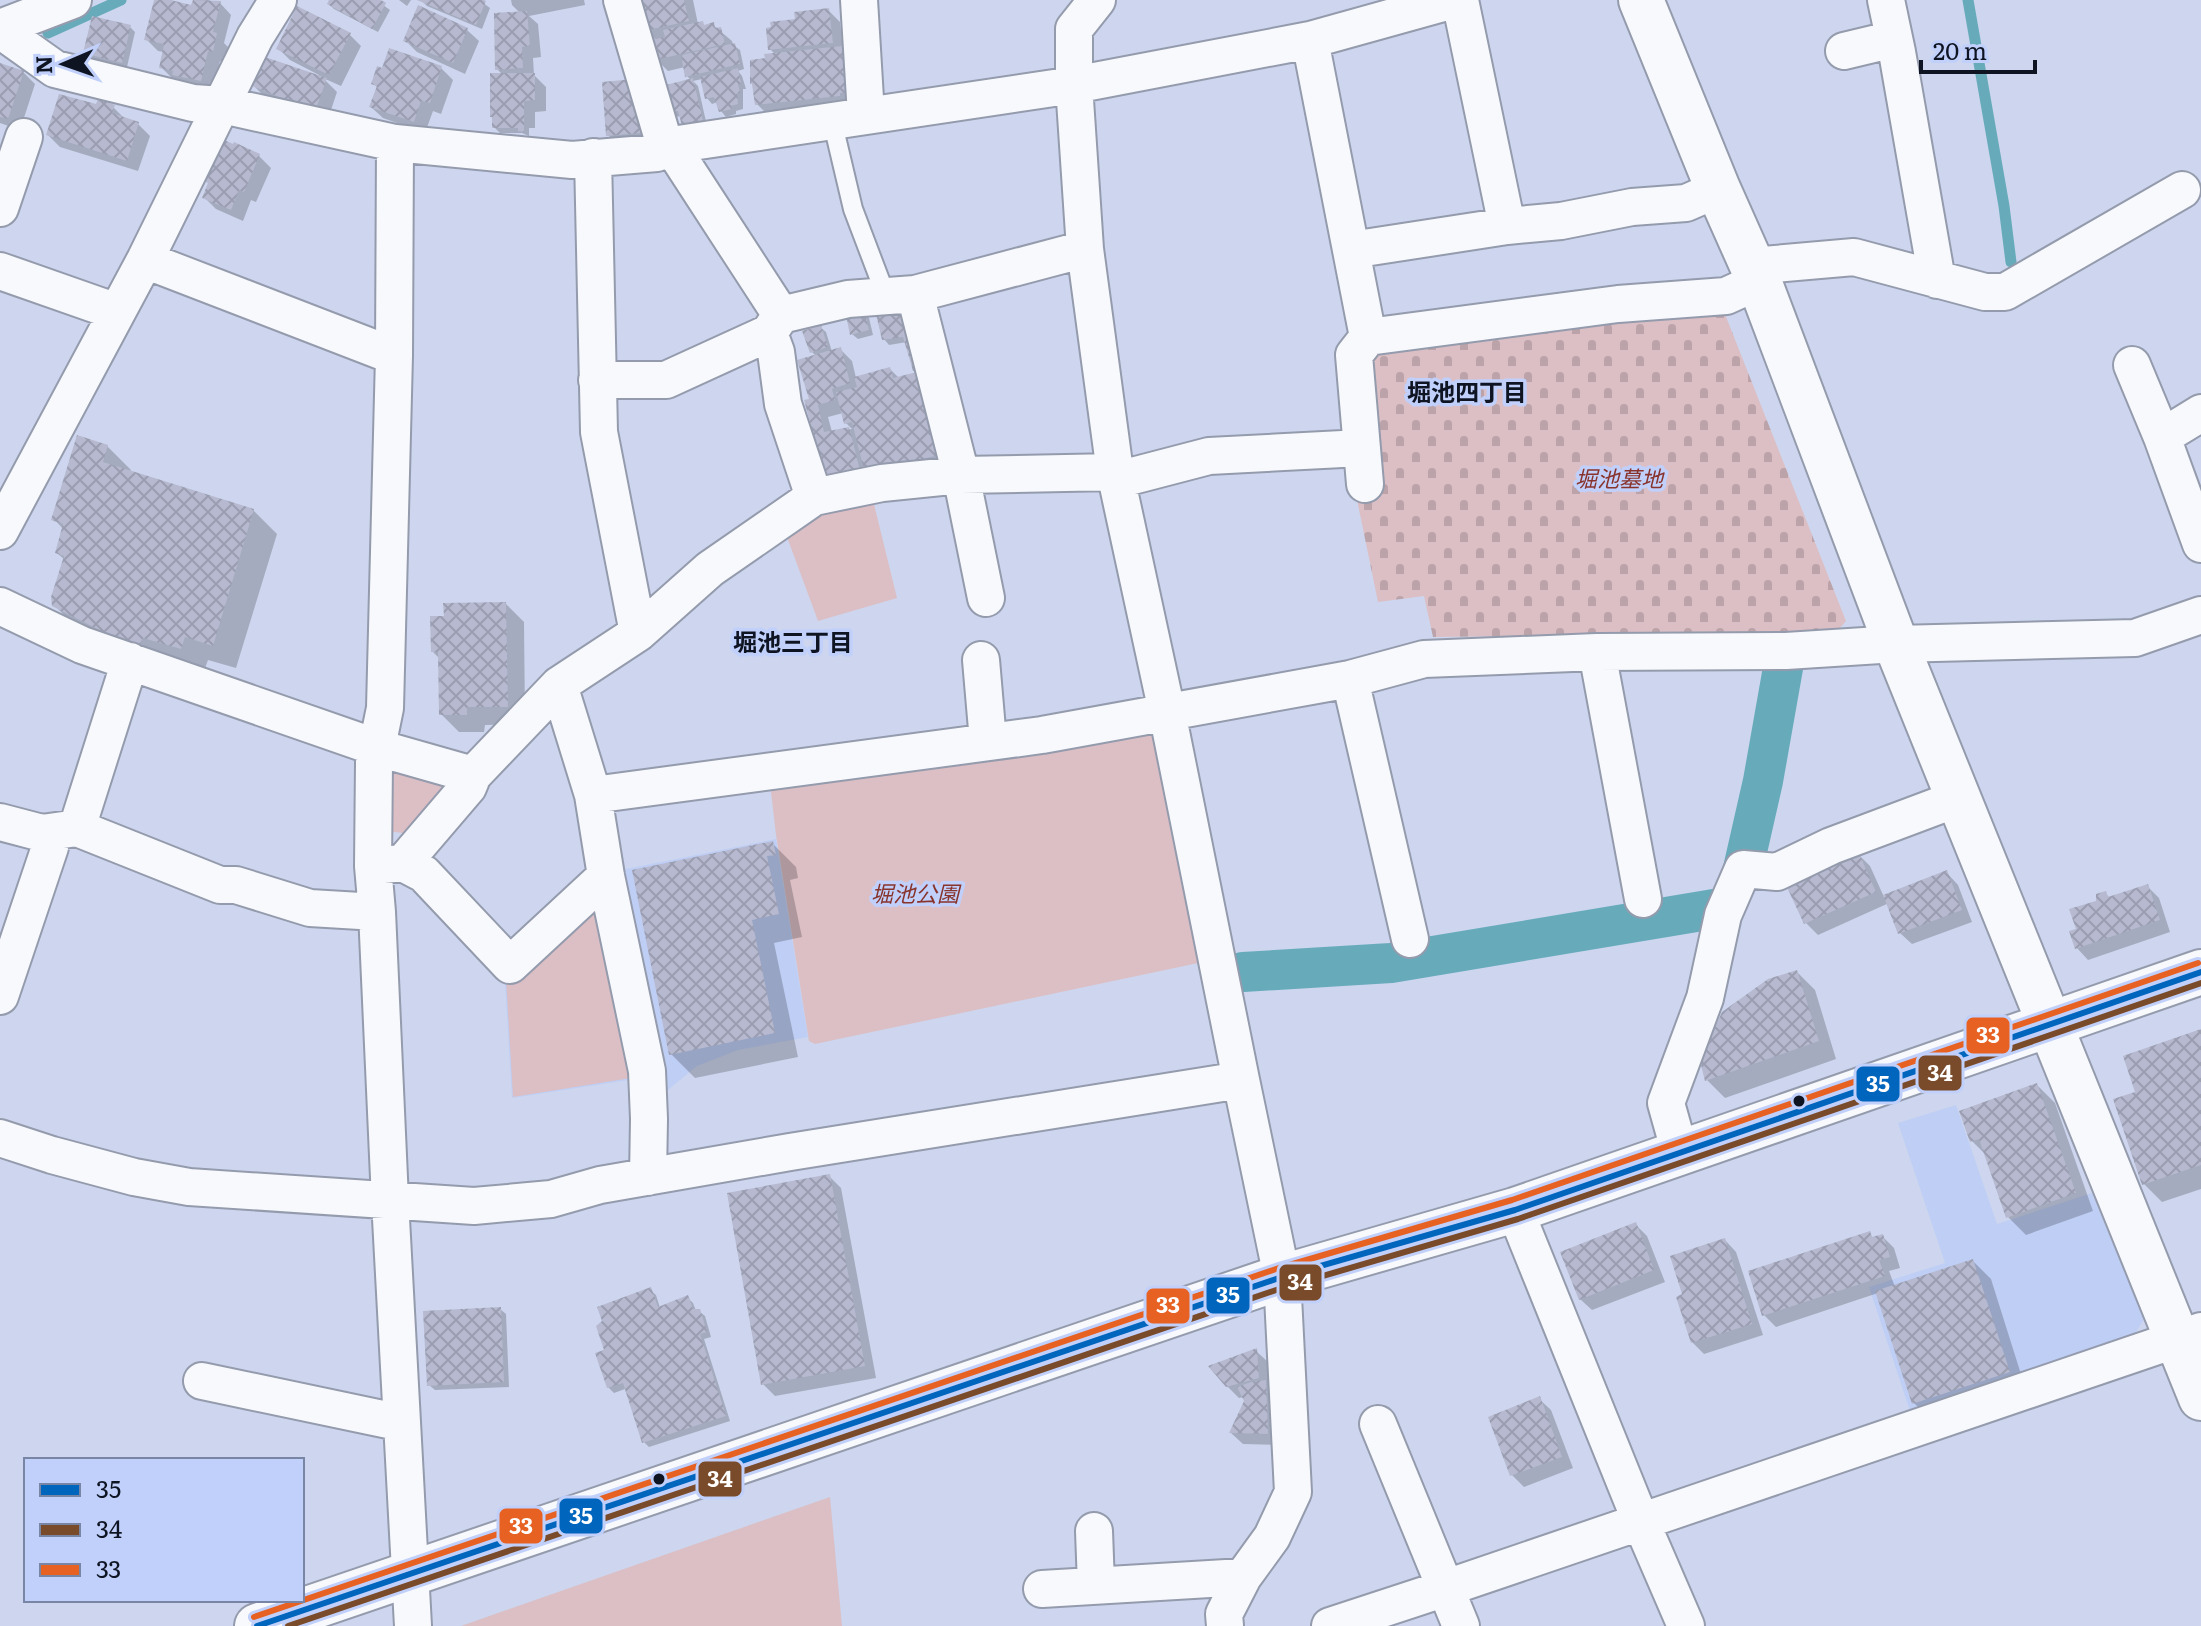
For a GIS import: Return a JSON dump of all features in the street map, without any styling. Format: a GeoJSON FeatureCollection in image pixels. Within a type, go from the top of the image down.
{"type":"FeatureCollection","features":[{"type":"Feature","properties":{"kind":"street"},"geometry":{"type":"LineString","coordinates":[[0,29],[73,0]]}},
{"type":"Feature","properties":{"kind":"street"},"geometry":{"type":"LineString","coordinates":[[0,531],[145,260],[255,37],[278,0]]}},
{"type":"Feature","properties":{"kind":"street"},"geometry":{"type":"LineString","coordinates":[[622,0],[665,146],[679,158],[775,324],[783,404],[814,497]]}},
{"type":"Feature","properties":{"kind":"street"},"geometry":{"type":"LineString","coordinates":[[849,118],[859,0]]}},
{"type":"Feature","properties":{"kind":"street"},"geometry":{"type":"LineString","coordinates":[[0,29],[55,69],[193,103],[222,105],[395,143],[572,160],[657,153],[665,146],[1074,85],[1310,40],[1457,0],[1507,226]]}},
{"type":"Feature","properties":{"kind":"street"},"geometry":{"type":"LineString","coordinates":[[1641,0],[1755,274],[1896,644],[2049,1024],[2189,1335],[2201,1398]]}},
{"type":"Feature","properties":{"kind":"street"},"geometry":{"type":"LineString","coordinates":[[1886,0],[1937,280]]}},
{"type":"Feature","properties":{"kind":"street"},"geometry":{"type":"LineString","coordinates":[[1092,2],[1074,29],[1074,85],[1085,249],[1116,476],[1282,1277],[1293,1492],[1272,1537],[1243,1577],[1224,1614],[1225,1626]]}},
{"type":"Feature","properties":{"kind":"street"},"geometry":{"type":"LineString","coordinates":[[1844,51],[1894,39]]}},
{"type":"Feature","properties":{"kind":"street"},"geometry":{"type":"LineString","coordinates":[[1310,40],[1368,337]]}},
{"type":"Feature","properties":{"kind":"street"},"geometry":{"type":"LineString","coordinates":[[0,208],[24,137]]}},
{"type":"Feature","properties":{"kind":"street"},"geometry":{"type":"LineString","coordinates":[[395,143],[394,356],[385,708],[374,762],[388,864],[377,912],[413,1626]]}},
{"type":"Feature","properties":{"kind":"street"},"geometry":{"type":"LineString","coordinates":[[593,157],[599,432],[638,633]]}},
{"type":"Feature","properties":{"kind":"street"},"geometry":{"type":"LineString","coordinates":[[1351,250],[1507,226],[1561,221],[1632,207],[1686,203],[1718,189]]}},
{"type":"Feature","properties":{"kind":"street"},"geometry":{"type":"LineString","coordinates":[[1365,484],[1354,355],[1368,337],[1618,304],[1726,296],[1755,274],[1854,257],[1985,292],[2005,292],[2182,190]]}},
{"type":"Feature","properties":{"kind":"street"},"geometry":{"type":"LineString","coordinates":[[597,380],[666,380],[775,324],[848,299],[900,295],[1085,249]]}},
{"type":"Feature","properties":{"kind":"street"},"geometry":{"type":"LineString","coordinates":[[145,260],[394,356]]}},
{"type":"Feature","properties":{"kind":"street"},"geometry":{"type":"LineString","coordinates":[[0,271],[117,312]]}},
{"type":"Feature","properties":{"kind":"street"},"geometry":{"type":"LineString","coordinates":[[900,295],[961,475],[986,598]]}},
{"type":"Feature","properties":{"kind":"street"},"geometry":{"type":"LineString","coordinates":[[2132,365],[2201,544]]}},
{"type":"Feature","properties":{"kind":"street"},"geometry":{"type":"LineString","coordinates":[[2162,437],[2201,413]]}},
{"type":"Feature","properties":{"kind":"street"},"geometry":{"type":"LineString","coordinates":[[388,864],[468,787],[473,775],[559,685],[638,633],[710,569],[814,497],[882,483],[961,475],[1116,476],[1209,456],[1362,448]]}},
{"type":"Feature","properties":{"kind":"street"},"geometry":{"type":"LineString","coordinates":[[0,606],[82,645],[378,748],[473,775]]}},
{"type":"Feature","properties":{"kind":"street"},"geometry":{"type":"LineString","coordinates":[[593,795],[1042,735],[1350,679],[1424,659],[1597,652],[1786,651],[1896,644],[2135,638],[2201,615]]}},
{"type":"Feature","properties":{"kind":"street"},"geometry":{"type":"LineString","coordinates":[[1597,652],[1643,899]]}},
{"type":"Feature","properties":{"kind":"street"},"geometry":{"type":"LineString","coordinates":[[981,660],[988,741]]}},
{"type":"Feature","properties":{"kind":"street"},"geometry":{"type":"LineString","coordinates":[[77,828],[130,661]]}},
{"type":"Feature","properties":{"kind":"street"},"geometry":{"type":"LineString","coordinates":[[1350,679],[1410,939]]}},
{"type":"Feature","properties":{"kind":"street"},"geometry":{"type":"LineString","coordinates":[[559,685],[593,795],[606,876],[647,1071],[648,1177]]}},
{"type":"Feature","properties":{"kind":"street"},"geometry":{"type":"LineString","coordinates":[[1680,1153],[1666,1103],[1705,998],[1723,915],[1743,869],[1777,872],[1831,846],[1959,798]]}},
{"type":"Feature","properties":{"kind":"street"},"geometry":{"type":"LineString","coordinates":[[0,822],[42,833],[77,828],[220,885],[236,885],[310,908],[377,912]]}},
{"type":"Feature","properties":{"kind":"street"},"geometry":{"type":"LineString","coordinates":[[0,996],[50,847],[42,833]]}},
{"type":"Feature","properties":{"kind":"street"},"geometry":{"type":"LineString","coordinates":[[388,864],[424,874],[510,965],[606,876]]}},
{"type":"Feature","properties":{"kind":"street"},"geometry":{"type":"LineString","coordinates":[[257,1626],[1282,1277],[1515,1210],[2201,972]]}},
{"type":"Feature","properties":{"kind":"street"},"geometry":{"type":"LineString","coordinates":[[0,1138],[134,1177],[189,1187],[474,1206],[551,1199],[600,1185],[805,1149],[1241,1080]]}},
{"type":"Feature","properties":{"kind":"street"},"geometry":{"type":"LineString","coordinates":[[1515,1210],[1686,1626]]}},
{"type":"Feature","properties":{"kind":"street"},"geometry":{"type":"LineString","coordinates":[[1330,1626],[2189,1335]]}},
{"type":"Feature","properties":{"kind":"street"},"geometry":{"type":"LineString","coordinates":[[202,1381],[402,1423]]}},
{"type":"Feature","properties":{"kind":"street"},"geometry":{"type":"LineString","coordinates":[[1378,1424],[1461,1626]]}},
{"type":"Feature","properties":{"kind":"street"},"geometry":{"type":"LineString","coordinates":[[1094,1531],[1096,1585]]}},
{"type":"Feature","properties":{"kind":"street"},"geometry":{"type":"LineString","coordinates":[[1042,1589],[1243,1577]]}},
{"type":"Feature","properties":{"kind":"lane"},"geometry":{"type":"LineString","coordinates":[[849,118],[853,209],[900,295]]}},
{"type":"Feature","properties":{"kind":"shaded area"},"geometry":{"type":"Polygon","coordinates":[[[776,839],[808,1037],[738,1050],[697,1066],[663,1094],[635,1079],[512,1098],[505,981],[621,870],[776,839]]]}},
{"type":"Feature","properties":{"kind":"shaded area"},"geometry":{"type":"Polygon","coordinates":[[[1956,1105],[1997,1224],[2092,1193],[2144,1319],[2135,1334],[1910,1411],[1869,1287],[1945,1263],[1898,1123],[1956,1105]]]}},
{"type":"Feature","properties":{"kind":"green space","name":"堀池墓地"},"geometry":{"type":"Polygon","coordinates":[[[1721,304],[1846,621],[1832,637],[1433,637],[1424,596],[1378,602],[1355,490],[1367,353],[1721,304]]]}},
{"type":"Feature","properties":{"kind":"green space"},"geometry":{"type":"Polygon","coordinates":[[[872,496],[897,598],[818,621],[784,529],[809,507],[872,496]]]}},
{"type":"Feature","properties":{"kind":"green space","name":"堀池公園"},"geometry":{"type":"Polygon","coordinates":[[[1145,733],[1160,740],[1203,962],[815,1044],[809,1041],[770,783],[1145,733]]]}},
{"type":"Feature","properties":{"kind":"green space"},"geometry":{"type":"Polygon","coordinates":[[[399,766],[451,782],[454,791],[403,833],[386,831],[387,771],[399,766]]]}},
{"type":"Feature","properties":{"kind":"green space"},"geometry":{"type":"Polygon","coordinates":[[[598,906],[631,1078],[513,1097],[506,979],[598,906]]]}},
{"type":"Feature","properties":{"kind":"green space"},"geometry":{"type":"Polygon","coordinates":[[[830,1497],[842,1626],[461,1626],[830,1497]]]}},
{"type":"Feature","properties":{"kind":"building"},"geometry":{"type":"Polygon","coordinates":[[[154,0],[191,5],[193,0],[221,1],[213,32],[217,33],[213,52],[208,51],[201,81],[172,75],[173,71],[159,68],[164,44],[144,40],[154,0]]]}},
{"type":"Feature","properties":{"kind":"building"},"geometry":{"type":"Polygon","coordinates":[[[329,0],[381,0],[386,3],[372,29],[327,4],[329,0]]]}},
{"type":"Feature","properties":{"kind":"building"},"geometry":{"type":"Polygon","coordinates":[[[417,0],[484,0],[486,1],[476,25],[417,0]]]}},
{"type":"Feature","properties":{"kind":"building"},"geometry":{"type":"Polygon","coordinates":[[[637,0],[684,0],[689,21],[644,31],[637,0]]]}},
{"type":"Feature","properties":{"kind":"building"},"geometry":{"type":"Polygon","coordinates":[[[418,5],[468,28],[453,63],[403,41],[418,5]]]}},
{"type":"Feature","properties":{"kind":"building"},"geometry":{"type":"Polygon","coordinates":[[[297,6],[351,33],[329,75],[276,49],[297,6]]]}},
{"type":"Feature","properties":{"kind":"building"},"geometry":{"type":"Polygon","coordinates":[[[829,8],[833,43],[768,50],[766,28],[771,27],[770,22],[795,19],[794,12],[829,8]]]}},
{"type":"Feature","properties":{"kind":"building"},"geometry":{"type":"Polygon","coordinates":[[[527,11],[530,46],[522,47],[523,68],[495,70],[494,13],[527,11]]]}},
{"type":"Feature","properties":{"kind":"building"},"geometry":{"type":"Polygon","coordinates":[[[92,16],[131,25],[122,63],[83,53],[92,16]]]}},
{"type":"Feature","properties":{"kind":"building"},"geometry":{"type":"Polygon","coordinates":[[[703,21],[704,25],[714,22],[715,28],[721,27],[725,44],[655,60],[651,40],[665,37],[663,30],[703,21]]]}},
{"type":"Feature","properties":{"kind":"building"},"geometry":{"type":"Polygon","coordinates":[[[735,43],[740,64],[685,77],[681,55],[735,43]]]}},
{"type":"Feature","properties":{"kind":"building"},"geometry":{"type":"Polygon","coordinates":[[[842,46],[846,93],[755,105],[750,84],[750,60],[765,58],[764,54],[842,46]]]}},
{"type":"Feature","properties":{"kind":"building"},"geometry":{"type":"Polygon","coordinates":[[[389,48],[442,66],[430,103],[421,101],[414,122],[369,107],[377,86],[371,84],[377,66],[382,68],[389,48]]]}},
{"type":"Feature","properties":{"kind":"building"},"geometry":{"type":"Polygon","coordinates":[[[262,56],[327,78],[317,106],[279,97],[252,86],[262,56]]]}},
{"type":"Feature","properties":{"kind":"building"},"geometry":{"type":"Polygon","coordinates":[[[0,63],[24,71],[8,119],[0,117],[0,63]]]}},
{"type":"Feature","properties":{"kind":"building"},"geometry":{"type":"Polygon","coordinates":[[[738,68],[741,84],[738,84],[738,104],[719,112],[714,97],[705,99],[700,77],[738,68]]]}},
{"type":"Feature","properties":{"kind":"building"},"geometry":{"type":"Polygon","coordinates":[[[490,73],[535,73],[535,100],[524,101],[524,132],[518,131],[518,128],[492,128],[490,73]]]}},
{"type":"Feature","properties":{"kind":"building"},"geometry":{"type":"Polygon","coordinates":[[[693,78],[703,121],[682,126],[678,111],[668,112],[662,86],[693,78]]]}},
{"type":"Feature","properties":{"kind":"building"},"geometry":{"type":"Polygon","coordinates":[[[634,79],[641,133],[606,136],[602,82],[634,79]]]}},
{"type":"Feature","properties":{"kind":"building"},"geometry":{"type":"Polygon","coordinates":[[[59,94],[96,104],[98,99],[115,105],[112,113],[139,122],[127,161],[46,135],[59,94]]]}},
{"type":"Feature","properties":{"kind":"building"},"geometry":{"type":"Polygon","coordinates":[[[222,139],[260,154],[244,192],[239,190],[231,210],[202,198],[208,183],[204,181],[222,139]]]}},
{"type":"Feature","properties":{"kind":"building"},"geometry":{"type":"Polygon","coordinates":[[[905,308],[918,370],[913,371],[903,337],[882,340],[876,314],[905,308]]]}},
{"type":"Feature","properties":{"kind":"building"},"geometry":{"type":"Polygon","coordinates":[[[864,310],[869,330],[850,335],[846,315],[864,310]]]}},
{"type":"Feature","properties":{"kind":"building"},"geometry":{"type":"Polygon","coordinates":[[[821,325],[828,347],[810,353],[802,331],[821,325]]]}},
{"type":"Feature","properties":{"kind":"building"},"geometry":{"type":"Polygon","coordinates":[[[841,347],[850,383],[832,389],[835,400],[818,405],[824,432],[849,427],[861,474],[826,482],[804,400],[809,399],[797,360],[841,347]]]}},
{"type":"Feature","properties":{"kind":"building"},"geometry":{"type":"Polygon","coordinates":[[[890,367],[893,378],[917,372],[946,453],[865,474],[852,422],[844,424],[836,392],[857,387],[854,377],[890,367]]]}},
{"type":"Feature","properties":{"kind":"building"},"geometry":{"type":"Polygon","coordinates":[[[77,435],[108,445],[103,462],[254,509],[213,646],[185,637],[181,649],[143,638],[137,649],[52,606],[51,597],[64,556],[55,553],[63,524],[51,520],[77,435]]]}},
{"type":"Feature","properties":{"kind":"building"},"geometry":{"type":"Polygon","coordinates":[[[506,602],[508,707],[467,707],[467,715],[439,715],[438,652],[431,652],[430,616],[444,616],[443,603],[506,602]]]}},
{"type":"Feature","properties":{"kind":"building"},"geometry":{"type":"Polygon","coordinates":[[[773,841],[776,855],[767,856],[779,914],[752,920],[775,1033],[669,1055],[632,870],[773,841]]]}},
{"type":"Feature","properties":{"kind":"building"},"geometry":{"type":"Polygon","coordinates":[[[1858,851],[1876,892],[1804,924],[1786,885],[1858,851]]]}},
{"type":"Feature","properties":{"kind":"building"},"geometry":{"type":"Polygon","coordinates":[[[1947,870],[1962,910],[1898,934],[1883,895],[1947,870]]]}},
{"type":"Feature","properties":{"kind":"building"},"geometry":{"type":"Polygon","coordinates":[[[2148,884],[2160,920],[2075,949],[2069,931],[2076,929],[2069,909],[2096,901],[2096,894],[2106,891],[2108,897],[2148,884]]]}},
{"type":"Feature","properties":{"kind":"building"},"geometry":{"type":"Polygon","coordinates":[[[1797,970],[1819,1041],[1705,1081],[1700,1061],[1722,1012],[1768,979],[1797,970]]]}},
{"type":"Feature","properties":{"kind":"building"},"geometry":{"type":"Polygon","coordinates":[[[2201,1029],[2201,1165],[2142,1185],[2113,1099],[2135,1092],[2123,1056],[2201,1029]]]}},
{"type":"Feature","properties":{"kind":"building"},"geometry":{"type":"Polygon","coordinates":[[[2037,1083],[2076,1193],[2006,1218],[1979,1139],[1970,1142],[1959,1111],[2037,1083]]]}},
{"type":"Feature","properties":{"kind":"building"},"geometry":{"type":"Polygon","coordinates":[[[830,1174],[865,1366],[761,1385],[727,1193],[830,1174]]]}},
{"type":"Feature","properties":{"kind":"building"},"geometry":{"type":"Polygon","coordinates":[[[1636,1222],[1654,1270],[1579,1300],[1560,1252],[1636,1222]]]}},
{"type":"Feature","properties":{"kind":"building"},"geometry":{"type":"Polygon","coordinates":[[[1870,1231],[1872,1237],[1883,1234],[1890,1257],[1879,1260],[1885,1276],[1762,1316],[1748,1271],[1870,1231]]]}},
{"type":"Feature","properties":{"kind":"building"},"geometry":{"type":"Polygon","coordinates":[[[1725,1238],[1752,1324],[1691,1343],[1676,1297],[1682,1294],[1670,1256],[1725,1238]]]}},
{"type":"Feature","properties":{"kind":"building"},"geometry":{"type":"Polygon","coordinates":[[[1973,1259],[2010,1372],[1912,1404],[1875,1291],[1973,1259]]]}},
{"type":"Feature","properties":{"kind":"building"},"geometry":{"type":"Polygon","coordinates":[[[651,1287],[658,1307],[688,1295],[693,1309],[700,1309],[707,1332],[700,1334],[726,1416],[642,1443],[623,1383],[607,1388],[595,1353],[604,1350],[596,1326],[602,1321],[597,1307],[651,1287]]]}},
{"type":"Feature","properties":{"kind":"building"},"geometry":{"type":"Polygon","coordinates":[[[501,1307],[504,1382],[427,1386],[423,1311],[501,1307]]]}},
{"type":"Feature","properties":{"kind":"building"},"geometry":{"type":"Polygon","coordinates":[[[1257,1348],[1259,1378],[1226,1387],[1208,1366],[1257,1348]]]}},
{"type":"Feature","properties":{"kind":"building"},"geometry":{"type":"Polygon","coordinates":[[[1266,1380],[1268,1434],[1229,1433],[1244,1401],[1237,1387],[1266,1380]]]}},
{"type":"Feature","properties":{"kind":"building"},"geometry":{"type":"Polygon","coordinates":[[[1540,1396],[1562,1457],[1510,1476],[1488,1417],[1540,1396]]]}},
{"type":"Feature","properties":{"kind":"waterway"},"geometry":{"type":"LineString","coordinates":[[48,33],[121,0]]}},
{"type":"Feature","properties":{"kind":"waterway"},"geometry":{"type":"LineString","coordinates":[[1968,0],[2011,262]]}},
{"type":"Feature","properties":{"kind":"waterway"},"geometry":{"type":"LineString","coordinates":[[1743,869],[1763,781],[1786,651]]}},
{"type":"Feature","properties":{"kind":"waterway"},"geometry":{"type":"LineString","coordinates":[[1243,972],[1391,963],[1726,907]]}},
{"type":"Feature","properties":{"kind":"transit line","name":"33"},"geometry":{"type":"LineString","coordinates":[[304,1600],[1279,1268],[1512,1200],[2198,963]]}},
{"type":"Feature","properties":{"kind":"transit line","name":"35"},"geometry":{"type":"LineString","coordinates":[[257,1626],[1282,1277],[1515,1210],[2201,972]]}},
{"type":"Feature","properties":{"kind":"transit line","name":"34"},"geometry":{"type":"LineString","coordinates":[[288,1626],[1285,1287],[1518,1219],[2201,983]]}},
{"type":"Feature","properties":{"kind":"transit line","name":"33"},"geometry":{"type":"LineString","coordinates":[[254,1617],[298,1602]]}},
{"type":"Feature","properties":{"kind":"district","name":"堀池四丁目"},"geometry":{"type":"Point","coordinates":[1467,390]}},
{"type":"Feature","properties":{"kind":"district","name":"堀池三丁目"},"geometry":{"type":"Point","coordinates":[793,640]}}]}
